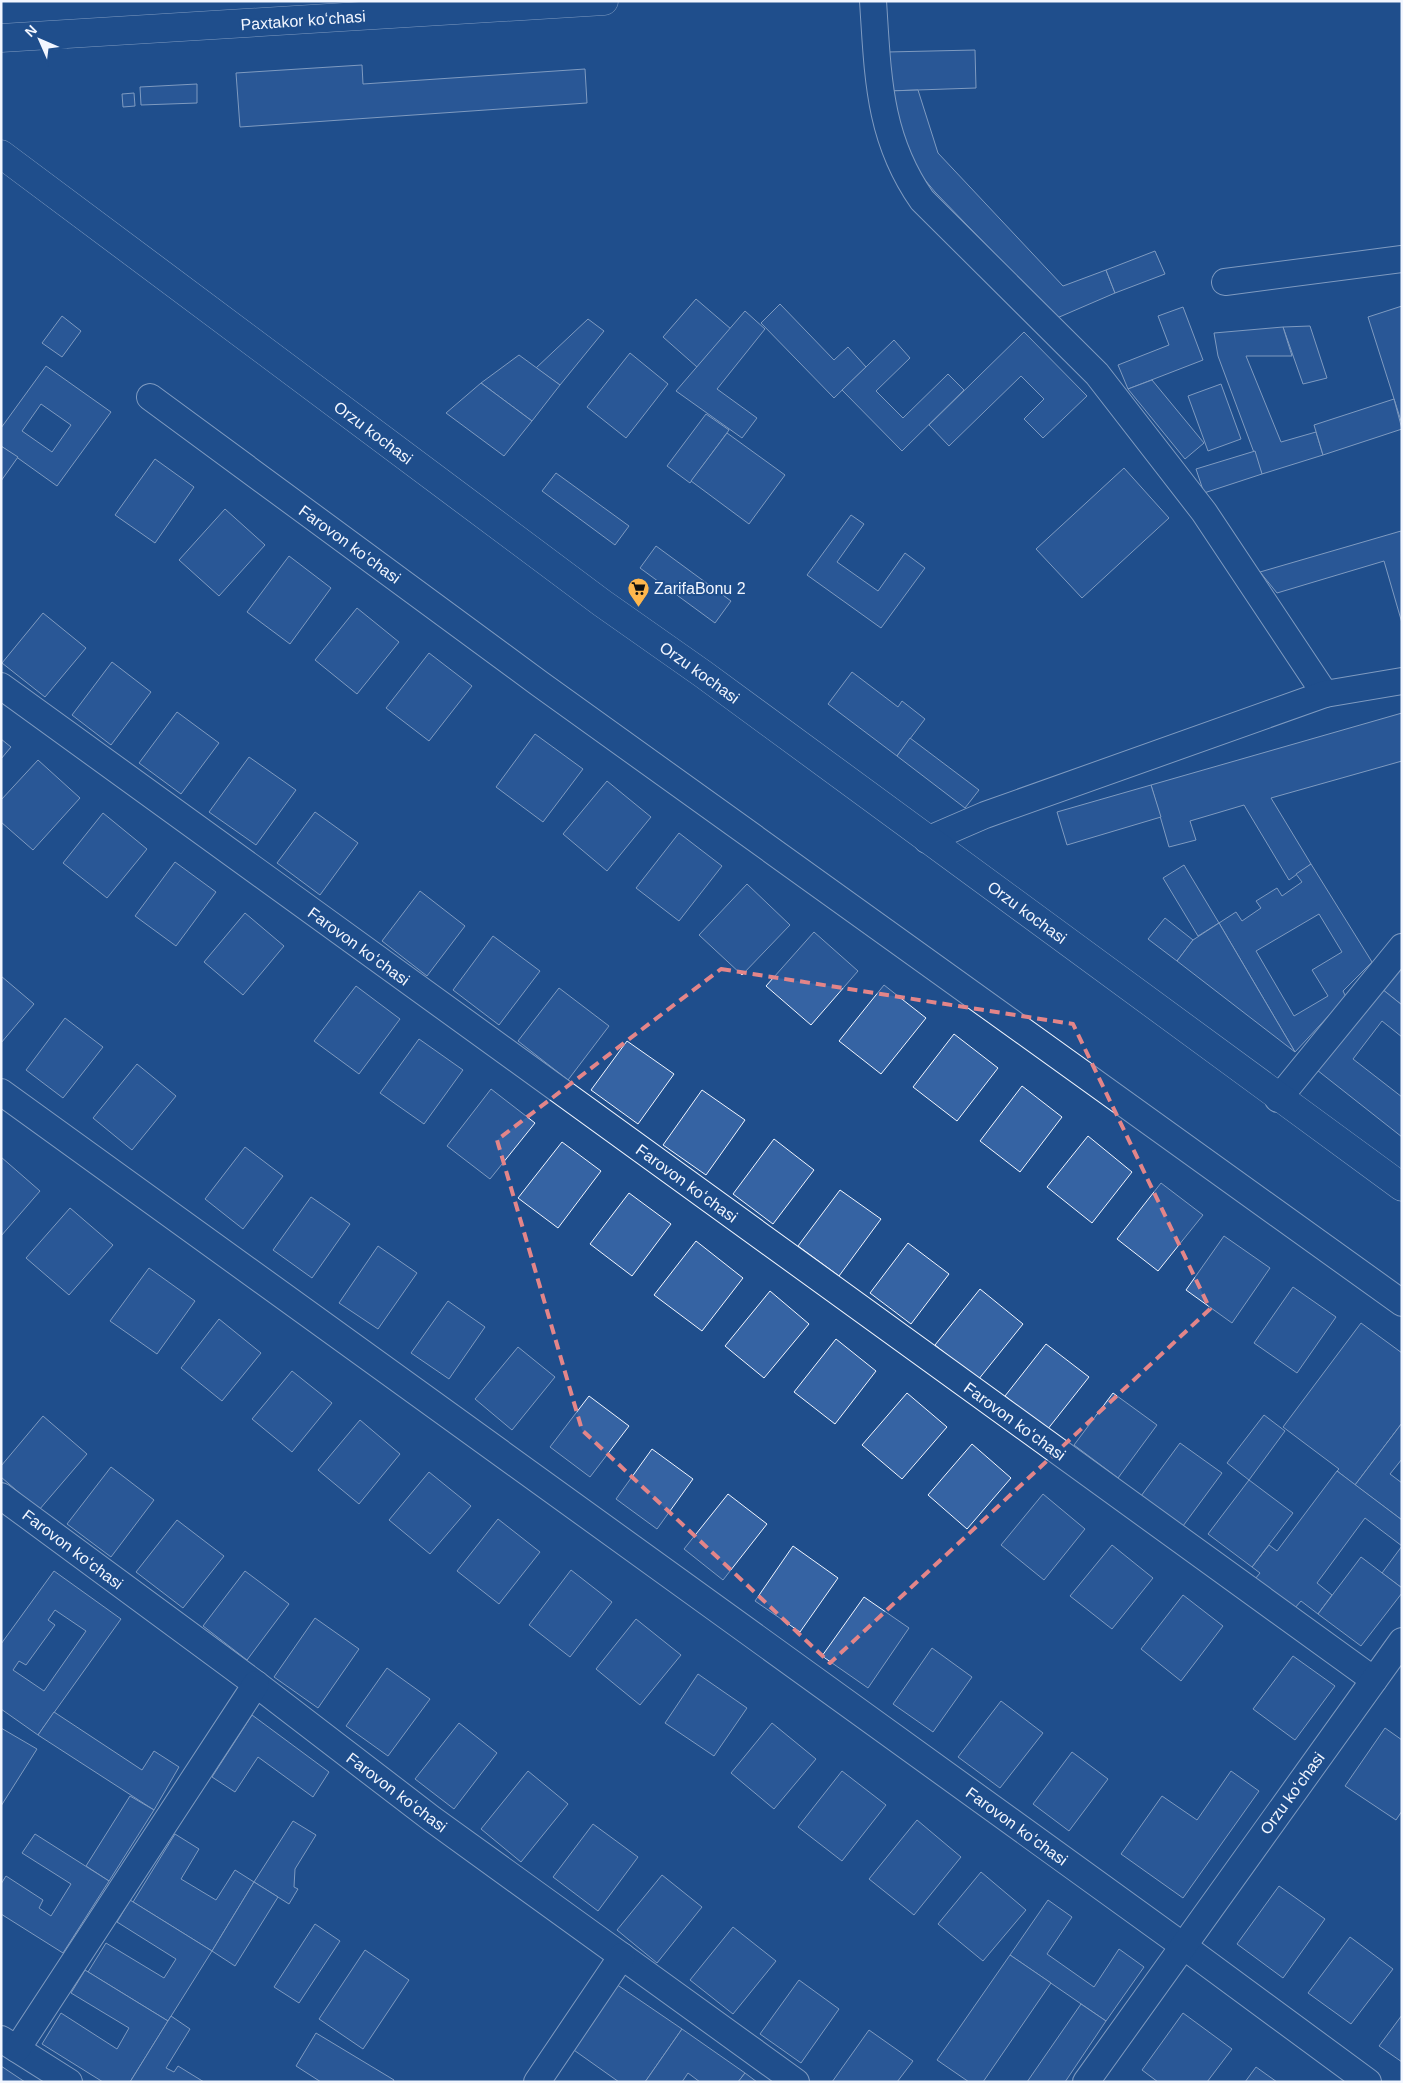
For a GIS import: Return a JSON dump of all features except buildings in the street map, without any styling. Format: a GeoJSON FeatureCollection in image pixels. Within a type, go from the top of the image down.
{"type":"FeatureCollection","features":[{"type":"Feature","properties":{"kind":"main road","name":"Paxtakor koʻchasi"},"geometry":{"type":"LineString","coordinates":[[1,38],[604,1]]}},
{"type":"Feature","properties":{"kind":"main road","name":"Orzu kochasi"},"geometry":{"type":"LineString","coordinates":[[1,154],[602,603],[703,674],[1402,1188]]}},
{"type":"Feature","properties":{"kind":"street"},"geometry":{"type":"LineString","coordinates":[[873,1],[877,67],[886,128],[910,183],[922,200],[1096,374],[1204,512],[1325,694]]}},
{"type":"Feature","properties":{"kind":"street"},"geometry":{"type":"LineString","coordinates":[[1225,282],[1402,259]]}},
{"type":"Feature","properties":{"kind":"street","name":"Farovon koʻchasi"},"geometry":{"type":"LineString","coordinates":[[150,398],[540,684],[1402,1303]]}},
{"type":"Feature","properties":{"kind":"street"},"geometry":{"type":"LineString","coordinates":[[927,840],[985,814],[1325,694],[1402,681]]}},
{"type":"Feature","properties":{"kind":"street","name":"Farovon koʻchasi"},"geometry":{"type":"LineString","coordinates":[[1,686],[1374,1680]]}},
{"type":"Feature","properties":{"kind":"street"},"geometry":{"type":"LineString","coordinates":[[1278,1098],[1402,947]]}},
{"type":"Feature","properties":{"kind":"street","name":"Farovon koʻchasi"},"geometry":{"type":"LineString","coordinates":[[1,1092],[1182,1945]]}},
{"type":"Feature","properties":{"kind":"street","name":"Farovon koʻchasi"},"geometry":{"type":"LineString","coordinates":[[1,1496],[256,1684],[432,1819],[796,2082]]}},
{"type":"Feature","properties":{"kind":"street","name":"Orzu koʻchasi"},"geometry":{"type":"LineString","coordinates":[[1086,2082],[1182,1945],[1402,1641]]}},
{"type":"Feature","properties":{"kind":"street"},"geometry":{"type":"LineString","coordinates":[[60,2080],[9,2044],[256,1684]]}},
{"type":"Feature","properties":{"kind":"street"},"geometry":{"type":"LineString","coordinates":[[1182,1945],[1368,2082]]}},
{"type":"Feature","properties":{"kind":"street"},"geometry":{"type":"LineString","coordinates":[[537,2082],[622,1956]]}},
{"type":"Feature","properties":{"kind":"highlighted area"},"geometry":{"type":"Polygon","coordinates":[[[721,969],[1073,1024],[1210,1309],[830,1663],[582,1430],[497,1140],[721,969]]]}},
{"type":"Feature","properties":{"kind":"place","name":"ZarifaBonu 2"},"geometry":{"type":"Point","coordinates":[638,607]}}]}
